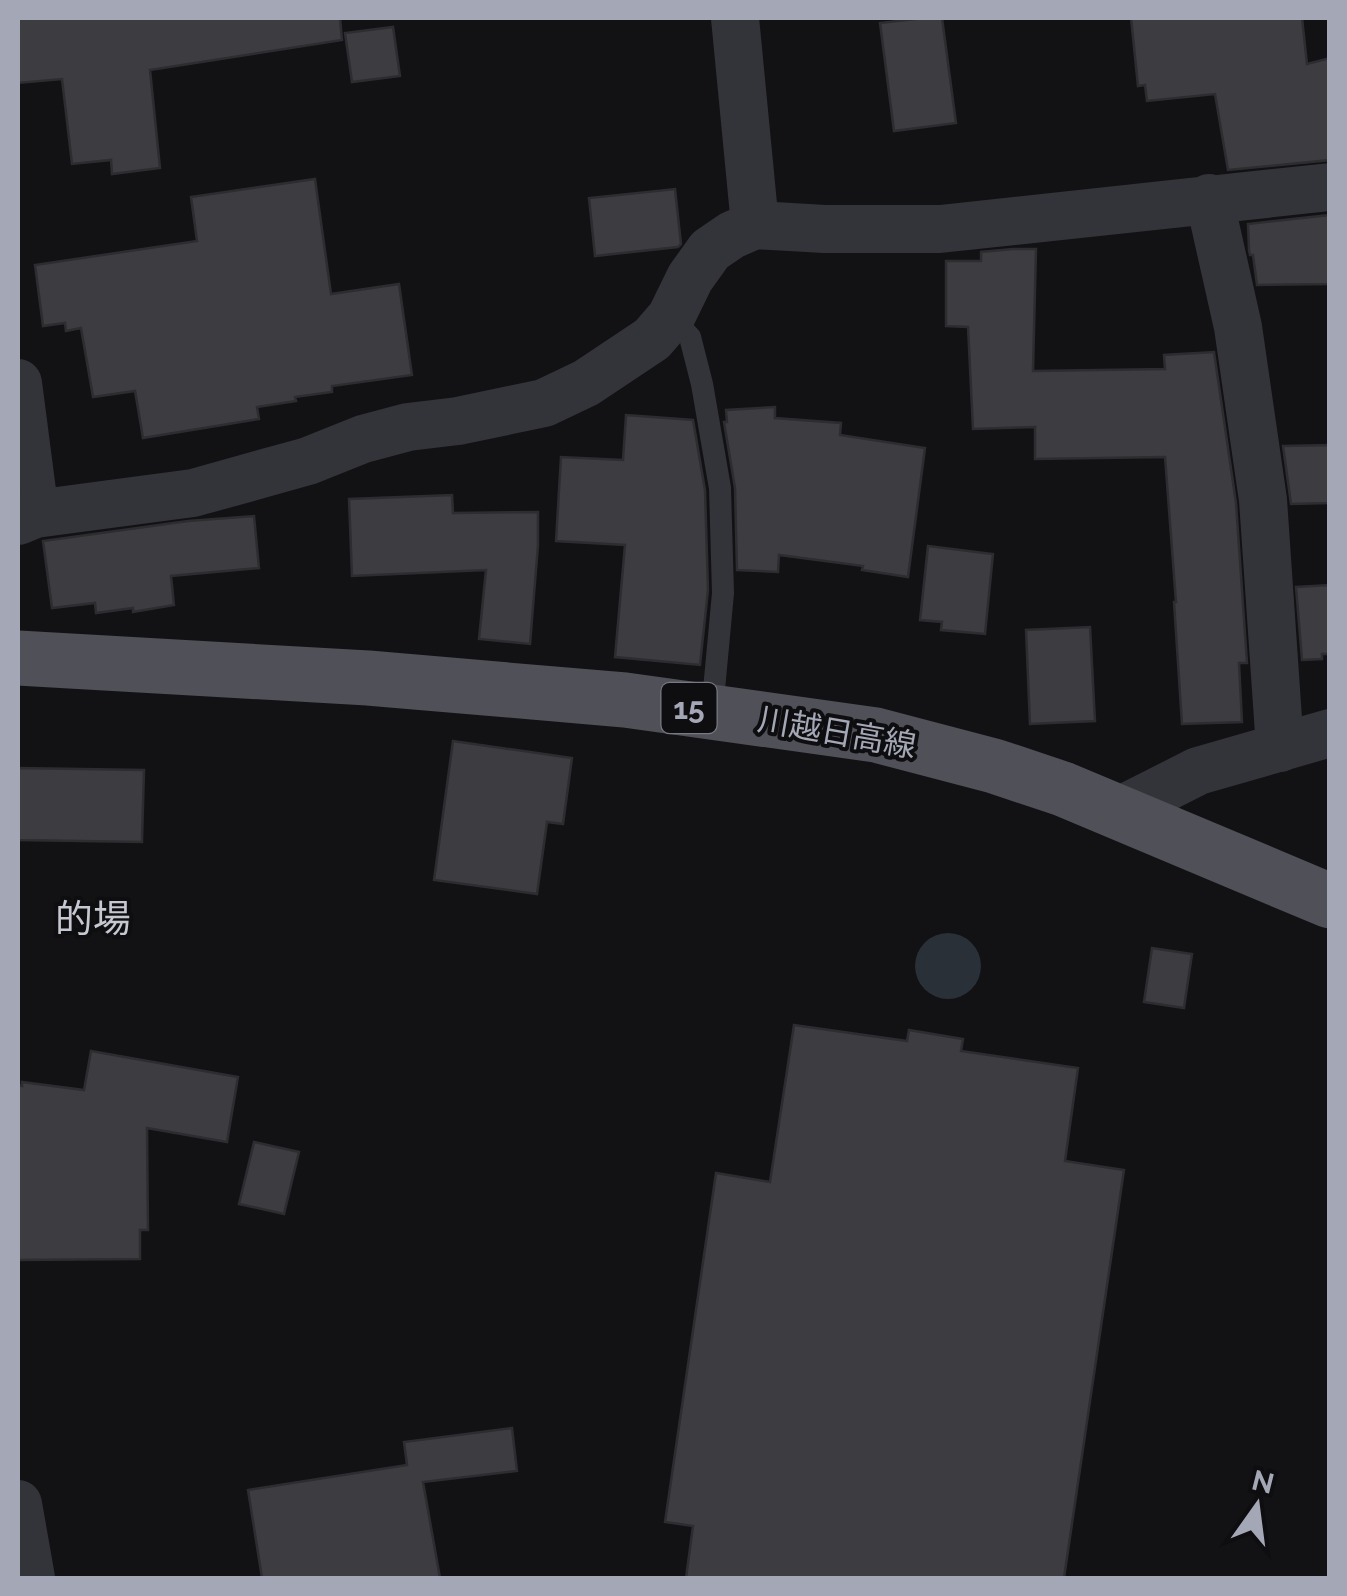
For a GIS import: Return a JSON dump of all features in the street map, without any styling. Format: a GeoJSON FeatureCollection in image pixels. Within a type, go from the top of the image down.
{"type":"FeatureCollection","features":[{"type":"Feature","properties":{"kind":"main road","name":"川越日高線"},"geometry":{"type":"LineString","coordinates":[[18,658],[368,678],[625,700],[876,735],[1063,789],[1330,901]]}},
{"type":"Feature","properties":{"kind":"street"},"geometry":{"type":"LineString","coordinates":[[734,18],[755,225]]}},
{"type":"Feature","properties":{"kind":"street"},"geometry":{"type":"LineString","coordinates":[[18,384],[26,518],[192,494],[408,427],[544,403],[586,383],[652,340],[671,317],[690,278],[710,250],[755,225],[825,230],[940,229],[1330,187]]}},
{"type":"Feature","properties":{"kind":"street"},"geometry":{"type":"LineString","coordinates":[[1210,198],[1238,327],[1263,500],[1280,748]]}},
{"type":"Feature","properties":{"kind":"street"},"geometry":{"type":"LineString","coordinates":[[1117,812],[1198,771],[1330,734]]}},
{"type":"Feature","properties":{"kind":"street"},"geometry":{"type":"LineString","coordinates":[[18,1504],[30,1578]]}},
{"type":"Feature","properties":{"kind":"lane"},"geometry":{"type":"LineString","coordinates":[[671,317],[690,338],[720,488],[723,594],[712,711]]}},
{"type":"Feature","properties":{"kind":"shaded area"},"geometry":{"type":"Polygon","coordinates":[[[948,933],[972,942],[981,966],[972,990],[948,999],[924,990],[915,966],[924,942],[948,933]]]}},
{"type":"Feature","properties":{"kind":"building"},"geometry":{"type":"Polygon","coordinates":[[[18,18],[340,18],[342,40],[150,70],[160,168],[112,174],[111,160],[72,164],[62,79],[18,83],[18,18]]]}},
{"type":"Feature","properties":{"kind":"building"},"geometry":{"type":"Polygon","coordinates":[[[942,18],[956,123],[894,131],[880,23],[942,18]]]}},
{"type":"Feature","properties":{"kind":"building"},"geometry":{"type":"Polygon","coordinates":[[[1131,18],[1302,18],[1307,64],[1330,58],[1330,160],[1228,170],[1215,94],[1147,101],[1145,85],[1138,86],[1131,18]]]}},
{"type":"Feature","properties":{"kind":"building"},"geometry":{"type":"Polygon","coordinates":[[[393,27],[400,76],[352,82],[345,33],[393,27]]]}},
{"type":"Feature","properties":{"kind":"building"},"geometry":{"type":"Polygon","coordinates":[[[315,179],[331,294],[399,284],[412,375],[332,386],[332,392],[257,407],[259,419],[143,438],[135,391],[93,397],[81,328],[66,331],[65,323],[43,326],[35,265],[197,241],[191,197],[315,179]]]}},
{"type":"Feature","properties":{"kind":"building"},"geometry":{"type":"Polygon","coordinates":[[[675,189],[681,244],[678,247],[595,256],[589,198],[675,189]]]}},
{"type":"Feature","properties":{"kind":"building"},"geometry":{"type":"Polygon","coordinates":[[[1330,215],[1330,284],[1257,285],[1248,224],[1330,215]]]}},
{"type":"Feature","properties":{"kind":"building"},"geometry":{"type":"Polygon","coordinates":[[[1036,249],[1033,371],[1165,369],[1164,355],[1214,352],[1236,503],[1247,663],[1239,663],[1242,722],[1182,724],[1165,457],[1035,459],[1035,427],[973,429],[968,327],[946,326],[946,261],[981,261],[981,252],[1036,249]]]}},
{"type":"Feature","properties":{"kind":"building"},"geometry":{"type":"Polygon","coordinates":[[[775,407],[775,418],[841,423],[840,435],[925,448],[908,577],[862,570],[863,566],[779,555],[778,572],[737,570],[735,488],[724,422],[726,410],[775,407]]]}},
{"type":"Feature","properties":{"kind":"building"},"geometry":{"type":"Polygon","coordinates":[[[626,415],[693,420],[705,490],[708,590],[700,665],[615,657],[625,545],[556,541],[561,457],[623,460],[626,415]]]}},
{"type":"Feature","properties":{"kind":"building"},"geometry":{"type":"Polygon","coordinates":[[[1330,445],[1330,503],[1291,504],[1283,446],[1330,445]]]}},
{"type":"Feature","properties":{"kind":"building"},"geometry":{"type":"Polygon","coordinates":[[[452,495],[453,513],[538,512],[530,644],[479,639],[486,570],[352,576],[349,499],[452,495]]]}},
{"type":"Feature","properties":{"kind":"building"},"geometry":{"type":"Polygon","coordinates":[[[254,516],[259,568],[171,576],[174,605],[96,613],[95,603],[52,608],[43,541],[254,516]]]}},
{"type":"Feature","properties":{"kind":"building"},"geometry":{"type":"Polygon","coordinates":[[[928,546],[993,554],[985,634],[941,630],[942,622],[920,620],[928,546]]]}},
{"type":"Feature","properties":{"kind":"building"},"geometry":{"type":"Polygon","coordinates":[[[1330,585],[1330,654],[1322,654],[1322,659],[1302,660],[1296,587],[1330,585]]]}},
{"type":"Feature","properties":{"kind":"building"},"geometry":{"type":"Polygon","coordinates":[[[1090,627],[1095,721],[1030,724],[1026,630],[1090,627]]]}},
{"type":"Feature","properties":{"kind":"building"},"geometry":{"type":"Polygon","coordinates":[[[453,741],[572,758],[563,824],[547,822],[537,894],[434,880],[453,741]]]}},
{"type":"Feature","properties":{"kind":"building"},"geometry":{"type":"Polygon","coordinates":[[[18,768],[144,770],[142,842],[18,840],[18,768]]]}},
{"type":"Feature","properties":{"kind":"building"},"geometry":{"type":"Polygon","coordinates":[[[1152,948],[1192,954],[1184,1008],[1144,1002],[1152,948]]]}},
{"type":"Feature","properties":{"kind":"building"},"geometry":{"type":"Polygon","coordinates":[[[794,1025],[907,1041],[909,1030],[963,1039],[961,1051],[1078,1068],[1065,1161],[1124,1170],[1064,1578],[686,1578],[693,1526],[665,1522],[716,1173],[770,1182],[794,1025]]]}},
{"type":"Feature","properties":{"kind":"building"},"geometry":{"type":"Polygon","coordinates":[[[91,1051],[238,1077],[227,1142],[147,1128],[148,1230],[140,1230],[140,1259],[18,1260],[18,1085],[22,1086],[22,1082],[84,1090],[91,1051]]]}},
{"type":"Feature","properties":{"kind":"building"},"geometry":{"type":"Polygon","coordinates":[[[254,1142],[299,1152],[284,1214],[239,1204],[254,1142]]]}},
{"type":"Feature","properties":{"kind":"building"},"geometry":{"type":"Polygon","coordinates":[[[512,1428],[517,1471],[423,1482],[440,1578],[262,1578],[248,1490],[407,1465],[404,1442],[512,1428]]]}},
{"type":"Feature","properties":{"kind":"district","name":"的場"},"geometry":{"type":"Point","coordinates":[93,918]}}]}
